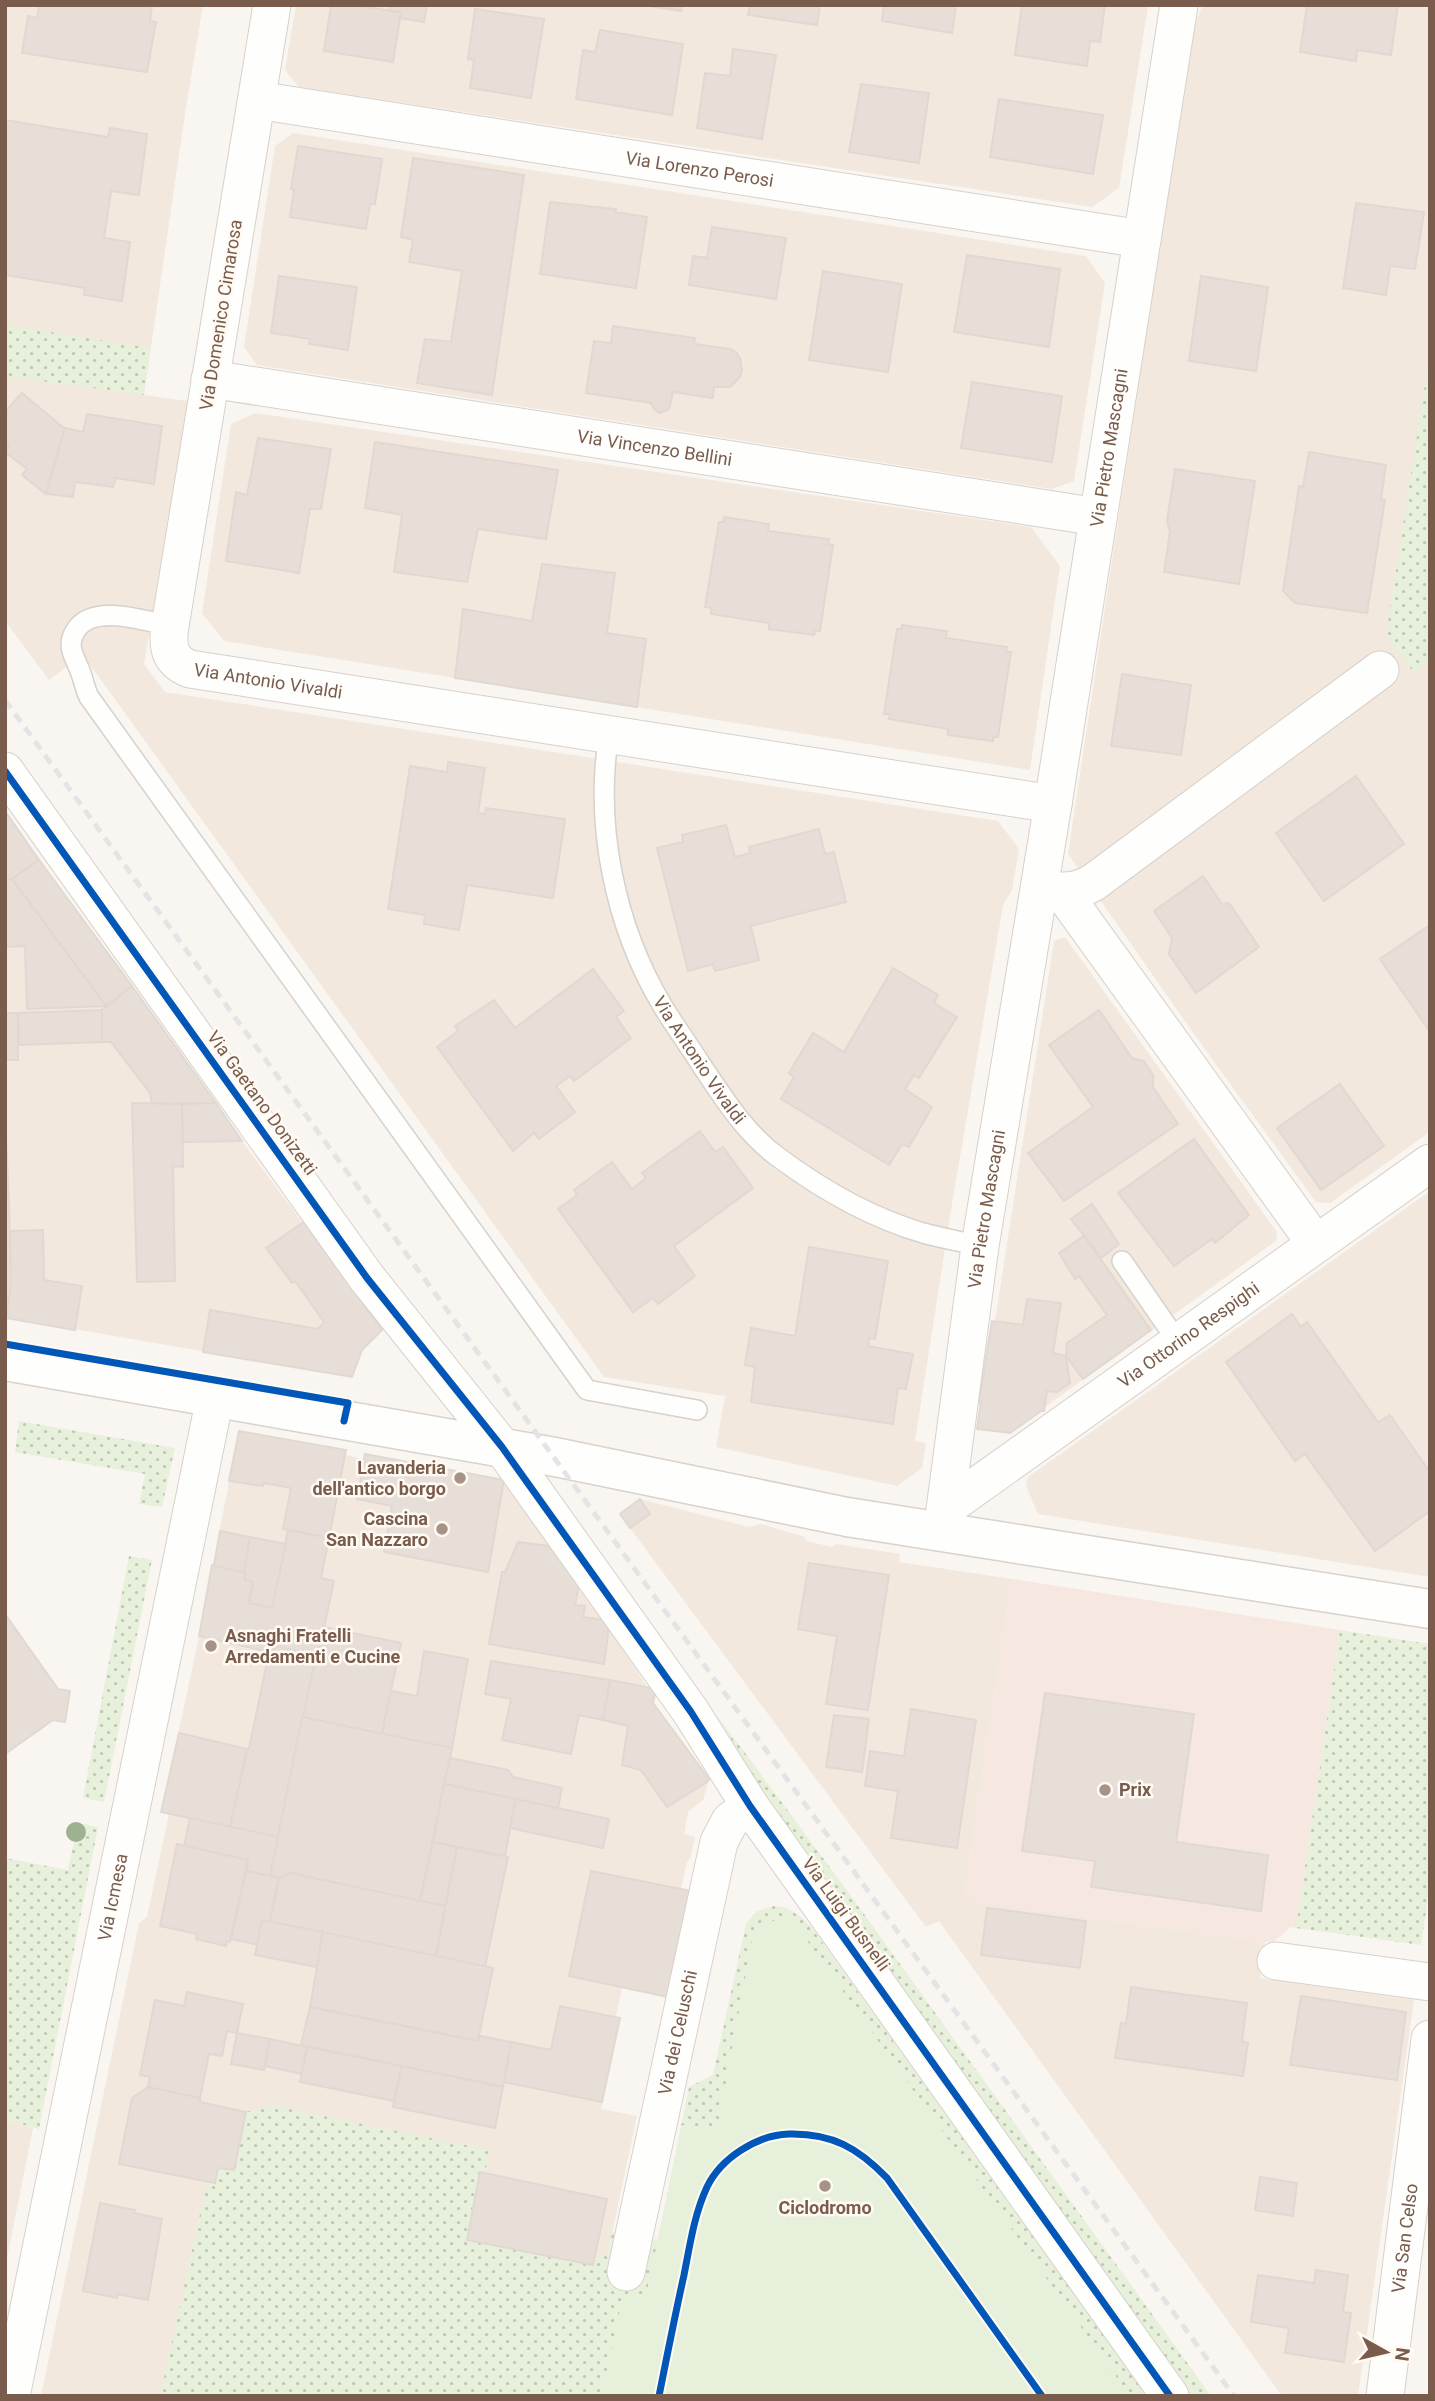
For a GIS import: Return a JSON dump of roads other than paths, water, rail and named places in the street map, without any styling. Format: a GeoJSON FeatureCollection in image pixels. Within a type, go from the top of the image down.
{"type":"FeatureCollection","features":[{"type":"Feature","properties":{"kind":"street","name":"Via Domenico Cimarosa"},"geometry":{"type":"LineString","coordinates":[[170,625],[272,5]]}},
{"type":"Feature","properties":{"kind":"street","name":"Via Pietro Mascagni"},"geometry":{"type":"LineString","coordinates":[[944,1520],[980,1246],[1051,891],[1054,804],[1179,5]]}},
{"type":"Feature","properties":{"kind":"street","name":"Via Lorenzo Perosi"},"geometry":{"type":"LineString","coordinates":[[257,100],[1142,239]]}},
{"type":"Feature","properties":{"kind":"street","name":"Via Vincenzo Bellini"},"geometry":{"type":"LineString","coordinates":[[210,379],[1098,517]]}},
{"type":"Feature","properties":{"kind":"street","name":"Via Antonio Vivaldi"},"geometry":{"type":"LineString","coordinates":[[170,625],[169,649],[173,659],[190,669],[1054,804]]}},
{"type":"Feature","properties":{"kind":"street"},"geometry":{"type":"LineString","coordinates":[[1051,891],[1075,891],[1094,882],[1380,670]]}},
{"type":"Feature","properties":{"kind":"street","name":"Via Gaetano Donizetti"},"geometry":{"type":"LineString","coordinates":[[5,771],[368,1278],[502,1447]]}},
{"type":"Feature","properties":{"kind":"street"},"geometry":{"type":"LineString","coordinates":[[1051,891],[1317,1244]]}},
{"type":"Feature","properties":{"kind":"street","name":"Via Ottorino Respighi"},"geometry":{"type":"LineString","coordinates":[[944,1520],[1178,1342],[1430,1163]]}},
{"type":"Feature","properties":{"kind":"street"},"geometry":{"type":"LineString","coordinates":[[5,1361],[502,1447],[847,1517],[944,1520],[1430,1609]]}},
{"type":"Feature","properties":{"kind":"street","name":"Via Icmesa"},"geometry":{"type":"LineString","coordinates":[[11,2396],[215,1398]]}},
{"type":"Feature","properties":{"kind":"street","name":"Via Luigi Busnelli"},"geometry":{"type":"LineString","coordinates":[[502,1447],[691,1712],[750,1806],[1170,2396]]}},
{"type":"Feature","properties":{"kind":"street","name":"Via dei Celuschi"},"geometry":{"type":"LineString","coordinates":[[626,2272],[713,1865],[730,1821],[750,1806]]}},
{"type":"Feature","properties":{"kind":"street"},"geometry":{"type":"LineString","coordinates":[[1276,1961],[1430,1982]]}},
{"type":"Feature","properties":{"kind":"street","name":"Via San Celso"},"geometry":{"type":"LineString","coordinates":[[1385,2396],[1430,2039]]}},
{"type":"Feature","properties":{"kind":"lane"},"geometry":{"type":"LineString","coordinates":[[170,625],[111,615],[96,615],[82,622],[73,635],[71,649],[89,697],[587,1390],[697,1410]]}},
{"type":"Feature","properties":{"kind":"lane","name":"Via Antonio Vivaldi"},"geometry":{"type":"LineString","coordinates":[[609,734],[605,760],[606,845],[624,925],[661,1004],[744,1128],[777,1156],[819,1184],[884,1219],[923,1233],[980,1246]]}},
{"type":"Feature","properties":{"kind":"lane"},"geometry":{"type":"LineString","coordinates":[[1122,1261],[1178,1342]]}},
{"type":"Feature","properties":{"kind":"railway"},"geometry":{"type":"LineString","coordinates":[[5,700],[1234,2396]]}},
{"type":"Feature","properties":{"kind":"place","name":"Lavanderia dell'antico borgo"},"geometry":{"type":"Point","coordinates":[460,1478]}},
{"type":"Feature","properties":{"kind":"place","name":"Cascina San Nazzaro"},"geometry":{"type":"Point","coordinates":[442,1529]}},
{"type":"Feature","properties":{"kind":"place","name":"Asnaghi Fratelli Arredamenti e Cucine"},"geometry":{"type":"Point","coordinates":[211,1646]}},
{"type":"Feature","properties":{"kind":"place","name":"Prix"},"geometry":{"type":"Point","coordinates":[1105,1790]}},
{"type":"Feature","properties":{"kind":"place","name":"Ciclodromo"},"geometry":{"type":"Point","coordinates":[825,2186]}}]}
